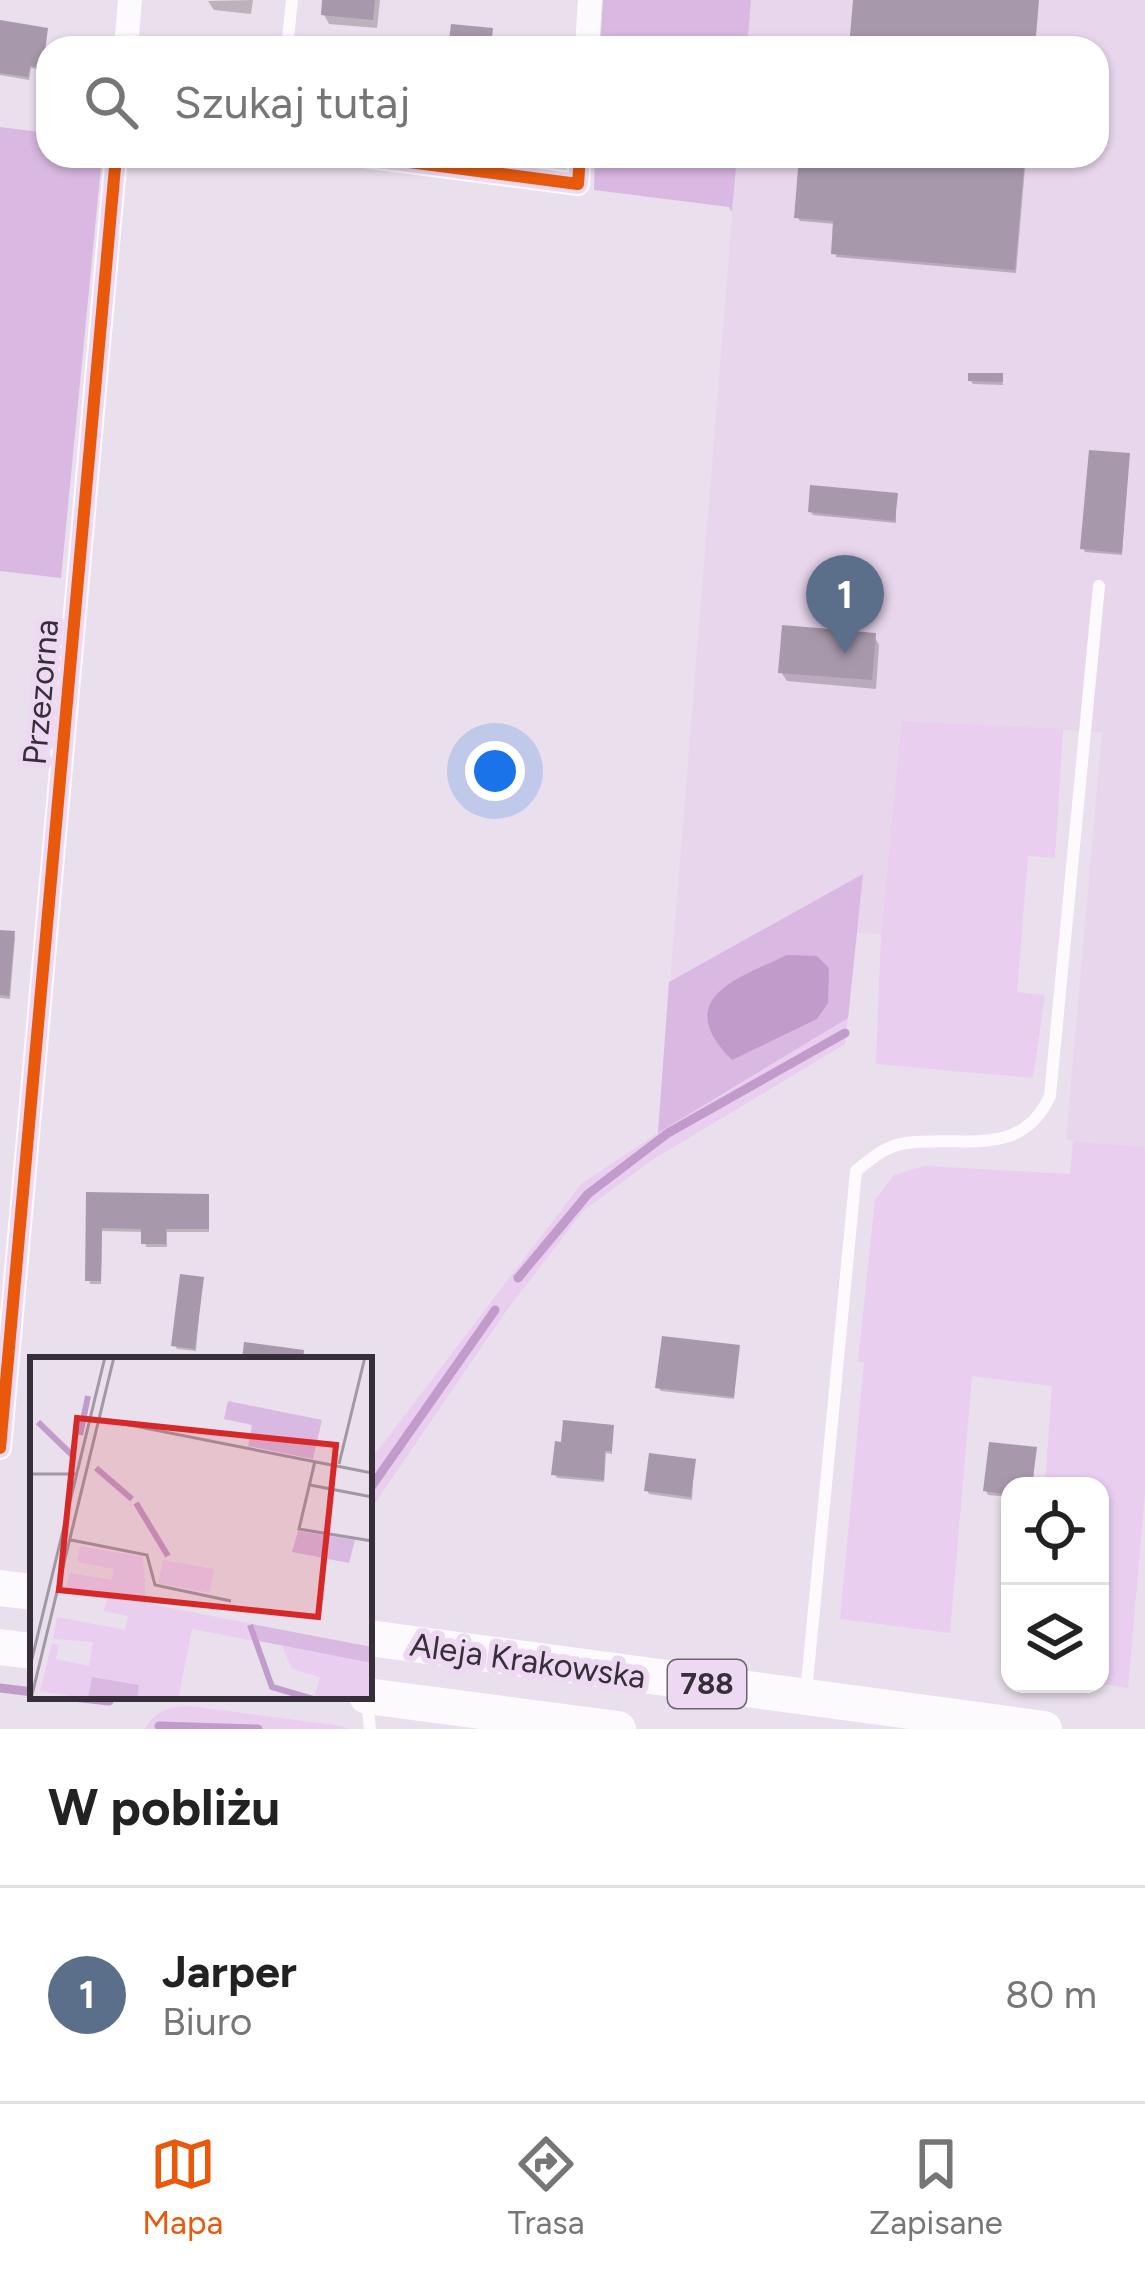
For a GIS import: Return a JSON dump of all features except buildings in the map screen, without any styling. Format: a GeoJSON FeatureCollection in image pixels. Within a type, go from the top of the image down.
{"type":"FeatureCollection","features":[{"type":"Feature","properties":{"kind":"main road"},"geometry":{"type":"LineString","coordinates":[[0,1588],[30,1592]]}},
{"type":"Feature","properties":{"kind":"main road","name":"Aleja Krakowska"},"geometry":{"type":"LineString","coordinates":[[372,1638],[1044,1729]]}},
{"type":"Feature","properties":{"kind":"main road"},"geometry":{"type":"LineString","coordinates":[[0,1647],[30,1652]]}},
{"type":"Feature","properties":{"kind":"main road","name":"Aleja Krakowska"},"geometry":{"type":"LineString","coordinates":[[372,1697],[618,1729]]}},
{"type":"Feature","properties":{"kind":"street"},"geometry":{"type":"LineString","coordinates":[[127,36],[130,0]]}},
{"type":"Feature","properties":{"kind":"street"},"geometry":{"type":"LineString","coordinates":[[588,36],[590,0]]}},
{"type":"Feature","properties":{"kind":"street","name":"Przezorna"},"geometry":{"type":"LineString","coordinates":[[0,1448],[115,168]]}},
{"type":"Feature","properties":{"kind":"street"},"geometry":{"type":"LineString","coordinates":[[455,168],[578,184],[579,168]]}},
{"type":"Feature","properties":{"kind":"lane"},"geometry":{"type":"LineString","coordinates":[[288,36],[292,0]]}},
{"type":"Feature","properties":{"kind":"lane"},"geometry":{"type":"LineString","coordinates":[[806,1697],[856,1171],[881,1150],[903,1143],[1018,1135],[1042,1114],[1050,1096],[1099,586]]}},
{"type":"Feature","properties":{"kind":"lane"},"geometry":{"type":"LineString","coordinates":[[367,1699],[370,1729]]}},
{"type":"Feature","properties":{"kind":"shaded area"},"geometry":{"type":"Polygon","coordinates":[[[603,0],[751,0],[748,36],[601,36],[603,0]]]}},
{"type":"Feature","properties":{"kind":"shaded area"},"geometry":{"type":"Polygon","coordinates":[[[751,0],[1145,0],[1145,1147],[1066,1140],[1102,732],[903,721],[881,934],[857,933],[848,1018],[658,1133],[736,168],[1109,168],[1109,36],[748,36],[751,0]]]}},
{"type":"Feature","properties":{"kind":"shaded area"},"geometry":{"type":"Polygon","coordinates":[[[0,127],[36,132],[36,168],[101,168],[61,578],[0,571],[0,127]]]}},
{"type":"Feature","properties":{"kind":"shaded area"},"geometry":{"type":"Polygon","coordinates":[[[595,168],[736,168],[732,212],[729,207],[594,190],[595,168]]]}},
{"type":"Feature","properties":{"kind":"shaded area"},"geometry":{"type":"Polygon","coordinates":[[[902,721],[1063,729],[1055,858],[1028,856],[1017,992],[1045,995],[1033,1078],[876,1064],[881,934],[902,721]]]}},
{"type":"Feature","properties":{"kind":"shaded area"},"geometry":{"type":"Polygon","coordinates":[[[863,874],[848,1018],[658,1133],[669,982],[863,874]]]}},
{"type":"Feature","properties":{"kind":"shaded area"},"geometry":{"type":"Polygon","coordinates":[[[787,955],[817,956],[829,968],[828,1003],[817,1019],[732,1060],[715,1039],[708,1021],[710,1006],[732,982],[787,955]]]}},
{"type":"Feature","properties":{"kind":"shaded area"},"geometry":{"type":"Polygon","coordinates":[[[848,1018],[845,1044],[652,1160],[583,1211],[504,1314],[372,1508],[372,1458],[581,1184],[848,1018]]]}},
{"type":"Feature","properties":{"kind":"shaded area"},"geometry":{"type":"Polygon","coordinates":[[[1073,1141],[1145,1147],[1145,1492],[1128,1688],[1109,1685],[1109,1477],[1046,1477],[1052,1386],[972,1376],[950,1633],[840,1619],[875,1200],[894,1175],[925,1166],[1070,1174],[1073,1141]]]}},
{"type":"Feature","properties":{"kind":"shaded area"},"geometry":{"type":"Polygon","coordinates":[[[189,1706],[347,1729],[145,1729],[163,1711],[189,1706]]]}},
{"type":"Feature","properties":{"kind":"waterway"},"geometry":{"type":"LineString","coordinates":[[518,1278],[588,1194],[668,1133],[845,1033]]}},
{"type":"Feature","properties":{"kind":"waterway"},"geometry":{"type":"LineString","coordinates":[[372,1486],[495,1310]]}},
{"type":"Feature","properties":{"kind":"waterway"},"geometry":{"type":"LineString","coordinates":[[0,1688],[30,1692]]}},
{"type":"Feature","properties":{"kind":"waterway"},"geometry":{"type":"LineString","coordinates":[[91,1699],[109,1701]]}},
{"type":"Feature","properties":{"kind":"waterway"},"geometry":{"type":"LineString","coordinates":[[159,1726],[258,1729]]}},
{"type":"Feature","properties":{"kind":"cycle path"},"geometry":{"type":"LineString","coordinates":[[0,1448],[115,168]]}},
{"type":"Feature","properties":{"kind":"cycle path"},"geometry":{"type":"LineString","coordinates":[[455,168],[578,184],[579,168]]}},
{"type":"Feature","properties":{"kind":"place","name":"Jarper"},"geometry":{"type":"Point","coordinates":[845,654]}}]}
